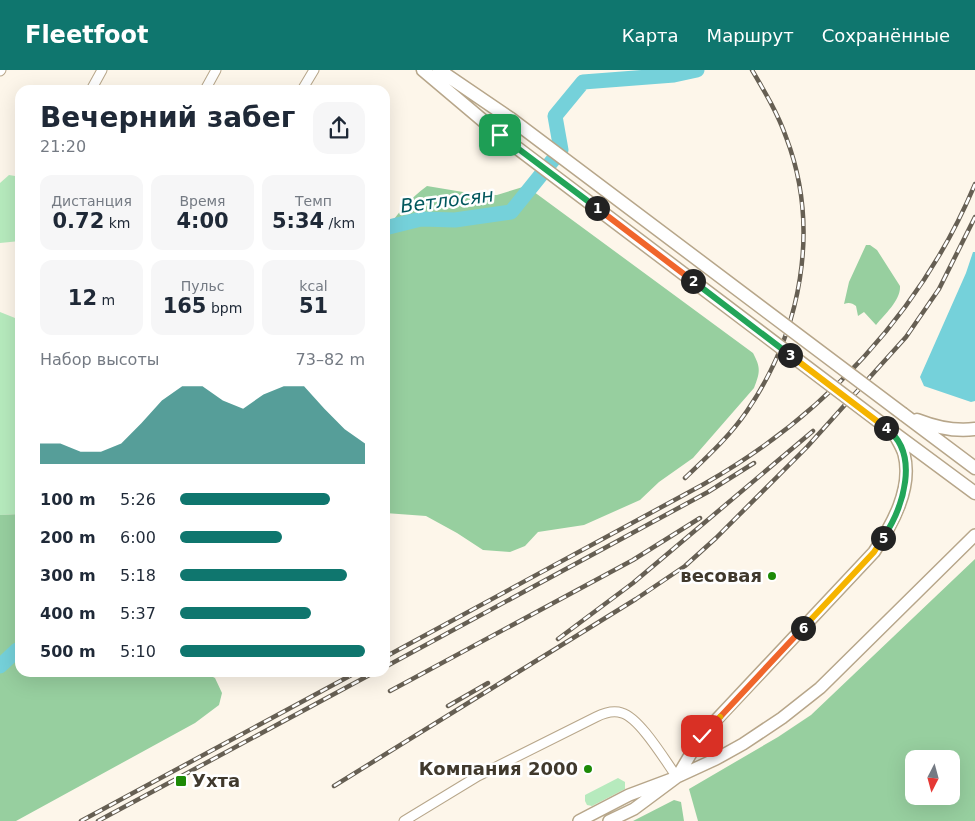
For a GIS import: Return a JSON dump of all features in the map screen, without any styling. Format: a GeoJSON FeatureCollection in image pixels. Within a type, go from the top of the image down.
{"type":"FeatureCollection","features":[{"type":"Feature","properties":{"kind":"main road"},"geometry":{"type":"LineString","coordinates":[[423,70],[500,135],[894,434],[975,493]]}},
{"type":"Feature","properties":{"kind":"main road"},"geometry":{"type":"LineString","coordinates":[[439,70],[511,119],[971,465]]}},
{"type":"Feature","properties":{"kind":"main road"},"geometry":{"type":"LineString","coordinates":[[903,414],[946,428],[975,429]]}},
{"type":"Feature","properties":{"kind":"street"},"geometry":{"type":"LineString","coordinates":[[94,85],[102,70]]}},
{"type":"Feature","properties":{"kind":"street"},"geometry":{"type":"LineString","coordinates":[[208,85],[216,70]]}},
{"type":"Feature","properties":{"kind":"street"},"geometry":{"type":"LineString","coordinates":[[305,85],[314,70]]}},
{"type":"Feature","properties":{"kind":"street"},"geometry":{"type":"LineString","coordinates":[[609,821],[634,809],[677,777],[702,736],[874,552],[886,534],[902,496],[905,476],[903,453],[894,434]]}},
{"type":"Feature","properties":{"kind":"street"},"geometry":{"type":"LineString","coordinates":[[579,821],[629,795],[677,777],[743,744],[794,710],[844,664],[975,535]]}},
{"type":"Feature","properties":{"kind":"street"},"geometry":{"type":"LineString","coordinates":[[404,821],[478,776],[596,716],[610,712],[623,713],[635,721],[677,777]]}},
{"type":"Feature","properties":{"kind":"green space"},"geometry":{"type":"Polygon","coordinates":[[[9,175],[15,176],[15,242],[0,243],[0,183],[9,175]]]}},
{"type":"Feature","properties":{"kind":"green space"},"geometry":{"type":"Polygon","coordinates":[[[427,186],[481,195],[497,195],[526,186],[753,353],[759,370],[754,388],[693,458],[659,482],[640,500],[584,525],[538,532],[525,546],[510,552],[483,550],[426,516],[390,513],[390,225],[415,196],[427,186]]]}},
{"type":"Feature","properties":{"kind":"green space"},"geometry":{"type":"Polygon","coordinates":[[[866,245],[870,245],[877,250],[900,286],[895,302],[876,325],[864,312],[858,316],[855,305],[844,304],[849,282],[866,245]]]}},
{"type":"Feature","properties":{"kind":"green space"},"geometry":{"type":"Polygon","coordinates":[[[0,312],[15,318],[15,514],[0,515],[0,312]]]}},
{"type":"Feature","properties":{"kind":"green space"},"geometry":{"type":"Polygon","coordinates":[[[15,514],[15,677],[213,677],[222,693],[219,705],[195,723],[16,821],[0,821],[0,515],[15,514]]]}},
{"type":"Feature","properties":{"kind":"green space"},"geometry":{"type":"Polygon","coordinates":[[[975,559],[975,821],[698,821],[689,789],[778,737],[811,715],[975,559]]]}},
{"type":"Feature","properties":{"kind":"green space"},"geometry":{"type":"Polygon","coordinates":[[[618,778],[625,782],[625,789],[592,806],[587,805],[585,795],[618,778]]]}},
{"type":"Feature","properties":{"kind":"green space"},"geometry":{"type":"Polygon","coordinates":[[[674,800],[681,802],[684,821],[633,821],[674,800]]]}},
{"type":"Feature","properties":{"kind":"water"},"geometry":{"type":"Polygon","coordinates":[[[973,252],[975,252],[975,401],[971,402],[924,386],[920,377],[966,273],[973,252]]]}},
{"type":"Feature","properties":{"kind":"waterway","name":"Ветлосян"},"geometry":{"type":"LineString","coordinates":[[390,227],[421,219],[455,220],[511,212],[561,150],[555,116],[583,82],[674,75],[697,70]]}},
{"type":"Feature","properties":{"kind":"waterway","name":"Ветлосян"},"geometry":{"type":"LineString","coordinates":[[0,666],[15,652]]}},
{"type":"Feature","properties":{"kind":"railway"},"geometry":{"type":"LineString","coordinates":[[685,478],[733,429],[747,411],[766,380],[781,348],[792,314],[800,278],[803,243],[802,207],[797,172],[779,120],[752,70]]}},
{"type":"Feature","properties":{"kind":"railway"},"geometry":{"type":"LineString","coordinates":[[390,654],[704,484],[748,457],[789,427],[828,393],[864,356],[897,317],[927,275],[953,231],[975,184]]}},
{"type":"Feature","properties":{"kind":"railway"},"geometry":{"type":"LineString","coordinates":[[334,786],[636,599],[685,566],[716,538],[807,447],[906,337],[939,289],[975,217]]}},
{"type":"Feature","properties":{"kind":"railway"},"geometry":{"type":"LineString","coordinates":[[558,639],[633,583],[813,431]]}},
{"type":"Feature","properties":{"kind":"railway"},"geometry":{"type":"LineString","coordinates":[[390,664],[708,492],[754,463]]}},
{"type":"Feature","properties":{"kind":"railway"},"geometry":{"type":"LineString","coordinates":[[390,691],[633,560],[700,518]]}},
{"type":"Feature","properties":{"kind":"railway"},"geometry":{"type":"LineString","coordinates":[[81,821],[348,677]]}},
{"type":"Feature","properties":{"kind":"railway"},"geometry":{"type":"LineString","coordinates":[[98,821],[366,677]]}},
{"type":"Feature","properties":{"kind":"railway"},"geometry":{"type":"LineString","coordinates":[[448,706],[488,683]]}},
{"type":"Feature","properties":{"kind":"place","name":"весовая"},"geometry":{"type":"Point","coordinates":[772,576]}},
{"type":"Feature","properties":{"kind":"place","name":"Компания 2000"},"geometry":{"type":"Point","coordinates":[588,769]}},
{"type":"Feature","properties":{"kind":"place","name":"Ухта"},"geometry":{"type":"Point","coordinates":[181,781]}},
{"type":"Feature","properties":{"kind":"route"},"geometry":{"type":"LineString","coordinates":[[500,135],[894,434],[903,453],[905,470],[902,496],[895,517],[874,552],[702,736]]}}]}
